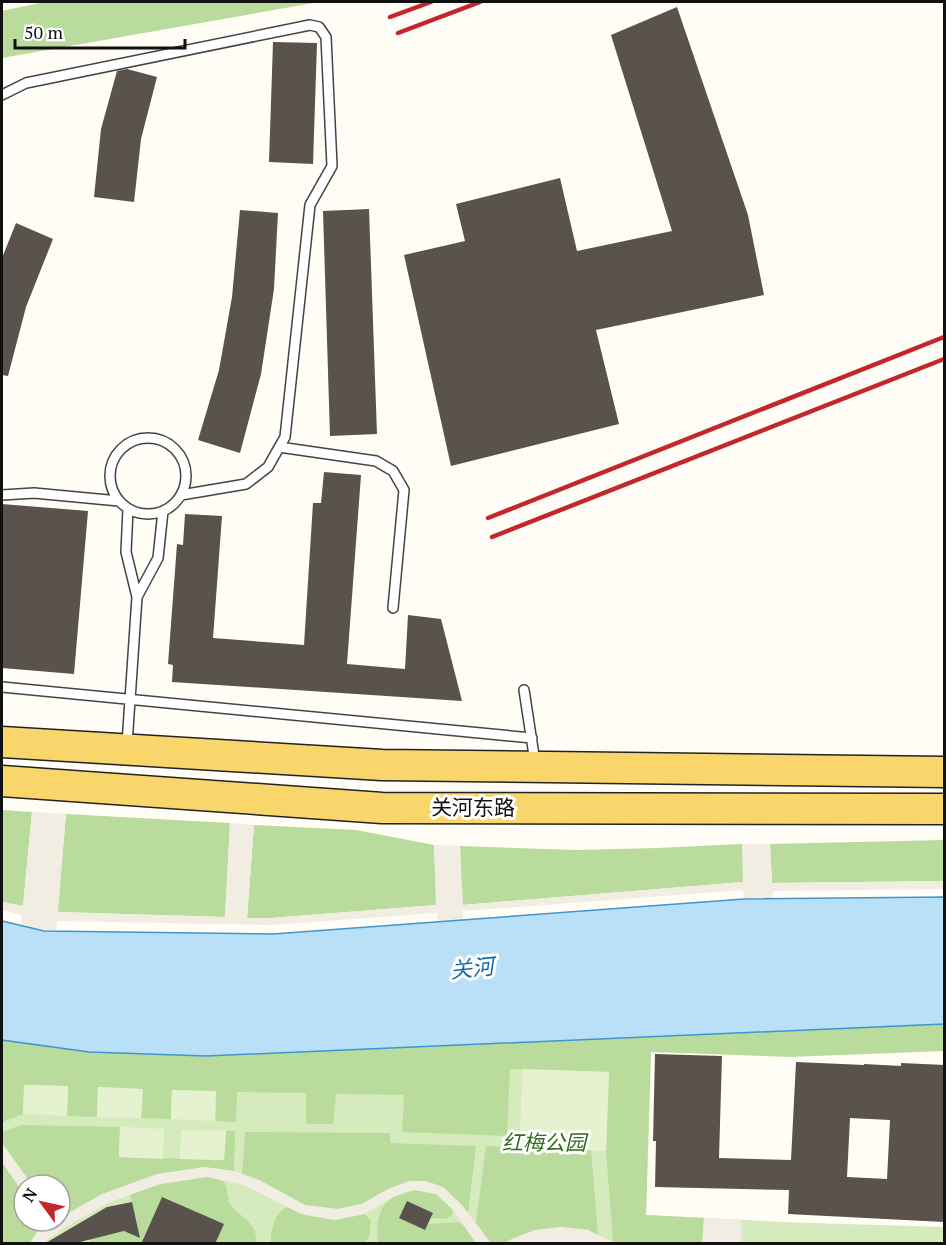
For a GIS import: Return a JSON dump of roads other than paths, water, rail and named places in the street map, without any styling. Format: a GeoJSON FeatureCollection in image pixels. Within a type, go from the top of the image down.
{"type":"FeatureCollection","features":[{"type":"Feature","properties":{"kind":"main road","name":"关河东路"},"geometry":{"type":"LineString","coordinates":[[2,742],[372,765],[945,772]]}},
{"type":"Feature","properties":{"kind":"main road","name":"关河东路"},"geometry":{"type":"LineString","coordinates":[[2,781],[382,808],[945,809]]}},
{"type":"Feature","properties":{"kind":"lane"},"geometry":{"type":"LineString","coordinates":[[2,95],[26,83],[310,25],[319,27],[326,38],[332,166],[310,205],[285,437],[268,467],[246,484],[181,495]]}},
{"type":"Feature","properties":{"kind":"lane"},"geometry":{"type":"LineString","coordinates":[[148,438],[161,440],[181,457],[186,482],[181,495],[163,512],[139,513],[128,509],[112,491],[111,467],[116,456],[124,447],[135,441],[148,438]]}},
{"type":"Feature","properties":{"kind":"lane"},"geometry":{"type":"LineString","coordinates":[[279,447],[376,461],[393,471],[404,490],[393,608]]}},
{"type":"Feature","properties":{"kind":"lane"},"geometry":{"type":"LineString","coordinates":[[2,495],[34,493],[119,501]]}},
{"type":"Feature","properties":{"kind":"lane"},"geometry":{"type":"LineString","coordinates":[[127,750],[137,597],[126,552],[128,509]]}},
{"type":"Feature","properties":{"kind":"lane"},"geometry":{"type":"LineString","coordinates":[[137,597],[158,558],[163,512]]}},
{"type":"Feature","properties":{"kind":"lane"},"geometry":{"type":"LineString","coordinates":[[2,687],[532,738]]}},
{"type":"Feature","properties":{"kind":"lane"},"geometry":{"type":"LineString","coordinates":[[524,690],[536,767]]}},
{"type":"Feature","properties":{"kind":"water","name":"关河"},"geometry":{"type":"Polygon","coordinates":[[[944,897],[944,1024],[206,1056],[89,1052],[2,1040],[2,921],[44,931],[273,934],[744,899],[944,897]]]}},
{"type":"Feature","properties":{"kind":"railway"},"geometry":{"type":"LineString","coordinates":[[390,17],[431,2]]}},
{"type":"Feature","properties":{"kind":"railway"},"geometry":{"type":"LineString","coordinates":[[398,33],[480,2]]}},
{"type":"Feature","properties":{"kind":"railway"},"geometry":{"type":"LineString","coordinates":[[488,518],[944,337]]}},
{"type":"Feature","properties":{"kind":"railway"},"geometry":{"type":"LineString","coordinates":[[492,537],[944,359]]}},
{"type":"Feature","properties":{"kind":"park label","name":"红梅公园"},"geometry":{"type":"Point","coordinates":[544,1143]}}]}
